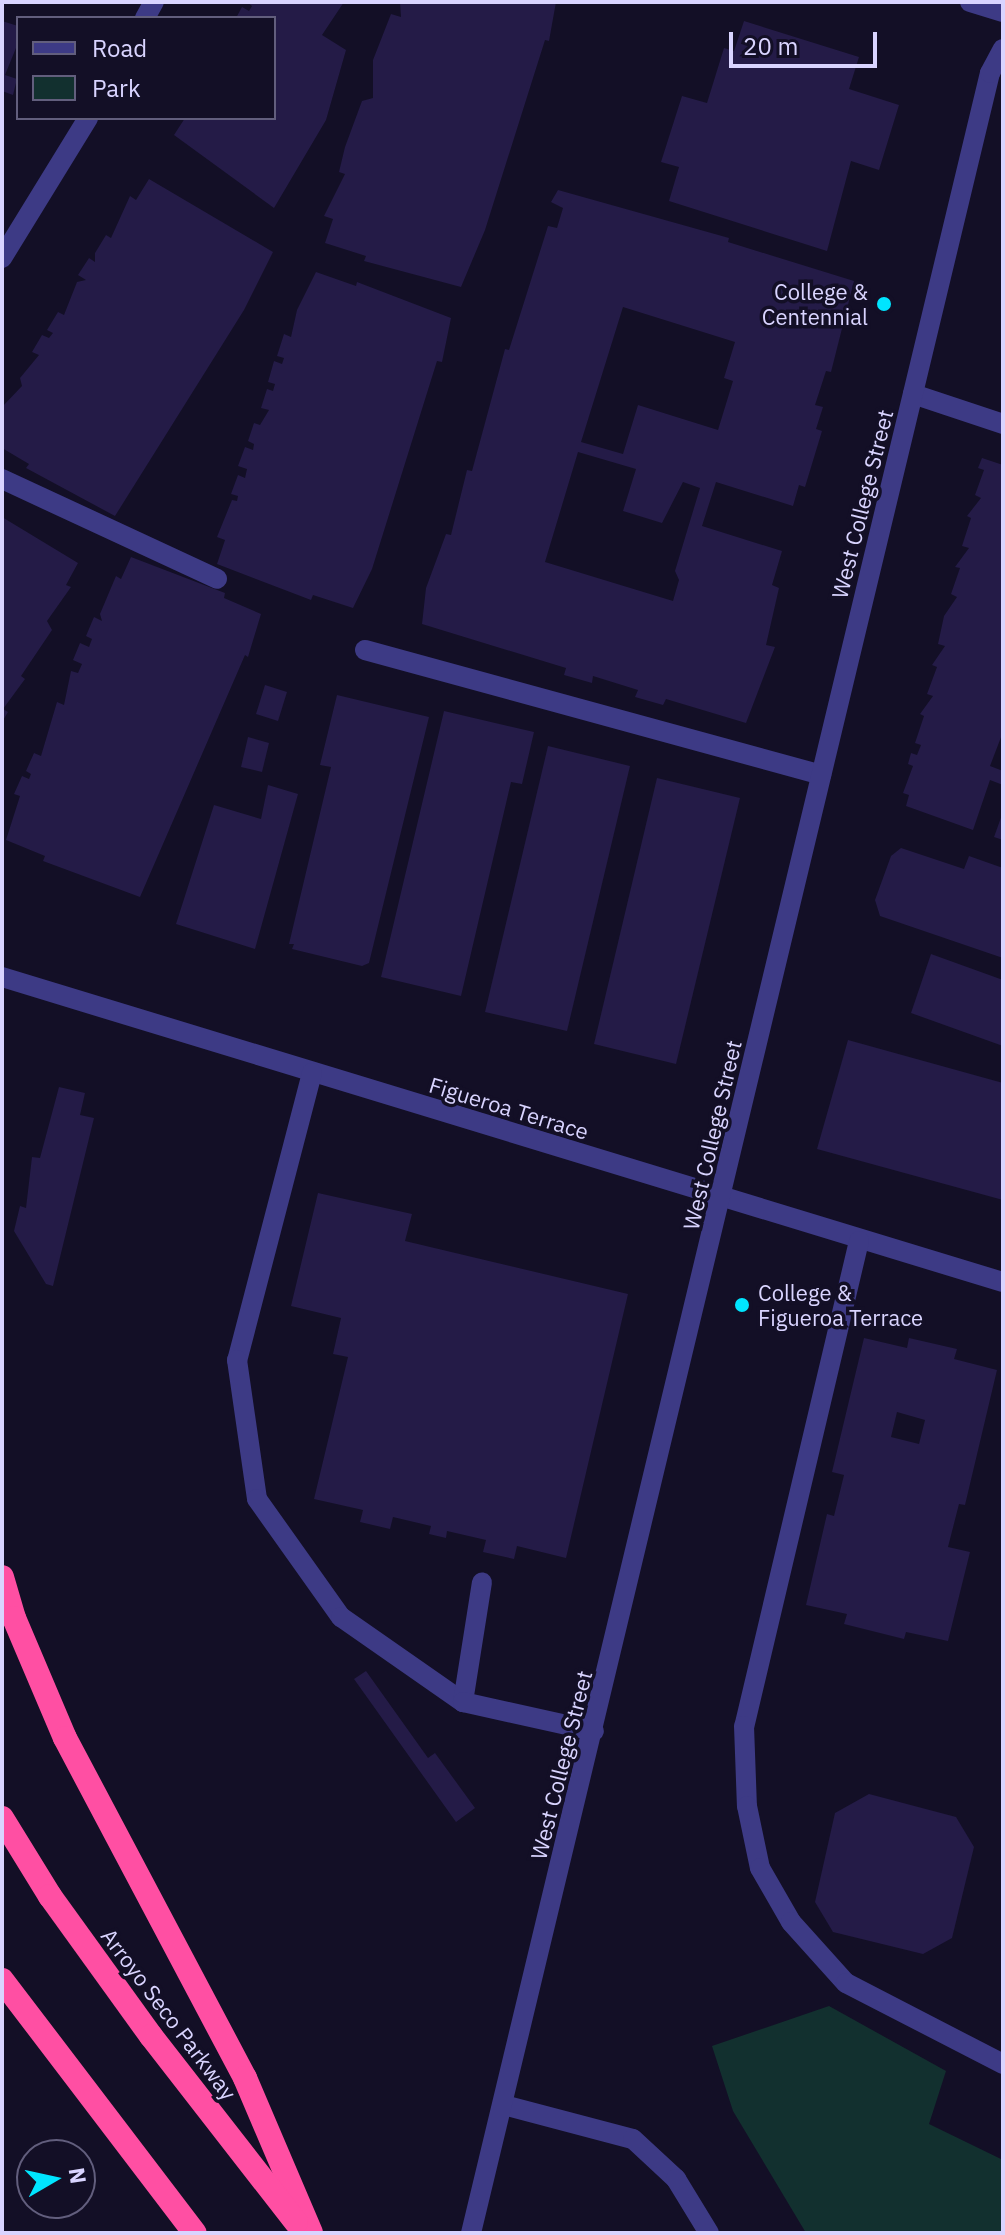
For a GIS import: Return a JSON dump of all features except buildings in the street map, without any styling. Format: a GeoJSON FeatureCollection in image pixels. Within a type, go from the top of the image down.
{"type":"FeatureCollection","features":[{"type":"Feature","properties":{"kind":"highway"},"geometry":{"type":"LineString","coordinates":[[2,1577],[14,1618],[65,1738],[245,2078],[308,2233]]}},
{"type":"Feature","properties":{"kind":"highway","name":"Arroyo Seco Parkway"},"geometry":{"type":"LineString","coordinates":[[2,1818],[50,1896],[151,2036],[308,2233]]}},
{"type":"Feature","properties":{"kind":"highway"},"geometry":{"type":"LineString","coordinates":[[2,1980],[195,2233]]}},
{"type":"Feature","properties":{"kind":"street"},"geometry":{"type":"LineString","coordinates":[[970,2],[1003,12]]}},
{"type":"Feature","properties":{"kind":"street","name":"West College Street"},"geometry":{"type":"LineString","coordinates":[[473,2224],[594,1731],[990,73],[1003,49]]}},
{"type":"Feature","properties":{"kind":"street"},"geometry":{"type":"LineString","coordinates":[[2,258],[87,120]]}},
{"type":"Feature","properties":{"kind":"street"},"geometry":{"type":"LineString","coordinates":[[913,394],[1003,424]]}},
{"type":"Feature","properties":{"kind":"street"},"geometry":{"type":"LineString","coordinates":[[2,479],[217,579]]}},
{"type":"Feature","properties":{"kind":"street"},"geometry":{"type":"LineString","coordinates":[[365,650],[821,775]]}},
{"type":"Feature","properties":{"kind":"street","name":"Figueroa Terrace"},"geometry":{"type":"LineString","coordinates":[[2,977],[859,1241],[1003,1282]]}},
{"type":"Feature","properties":{"kind":"street"},"geometry":{"type":"LineString","coordinates":[[312,1073],[237,1360],[257,1499],[341,1617],[463,1702],[594,1731]]}},
{"type":"Feature","properties":{"kind":"street"},"geometry":{"type":"LineString","coordinates":[[859,1241],[744,1726],[747,1806],[760,1868],[791,1922],[846,1983],[1003,2064]]}},
{"type":"Feature","properties":{"kind":"street"},"geometry":{"type":"LineString","coordinates":[[463,1702],[482,1582]]}},
{"type":"Feature","properties":{"kind":"street"},"geometry":{"type":"LineString","coordinates":[[504,2105],[633,2139],[676,2179],[709,2233]]}},
{"type":"Feature","properties":{"kind":"green space"},"geometry":{"type":"Polygon","coordinates":[[[829,2006],[946,2071],[929,2124],[1003,2160],[1003,2233],[806,2233],[733,2111],[712,2046],[829,2006]]]}},
{"type":"Feature","properties":{"kind":"place","name":"College & Centennial"},"geometry":{"type":"Point","coordinates":[884,304]}},
{"type":"Feature","properties":{"kind":"place","name":"College & Figueroa Terrace"},"geometry":{"type":"Point","coordinates":[742,1305]}}]}
